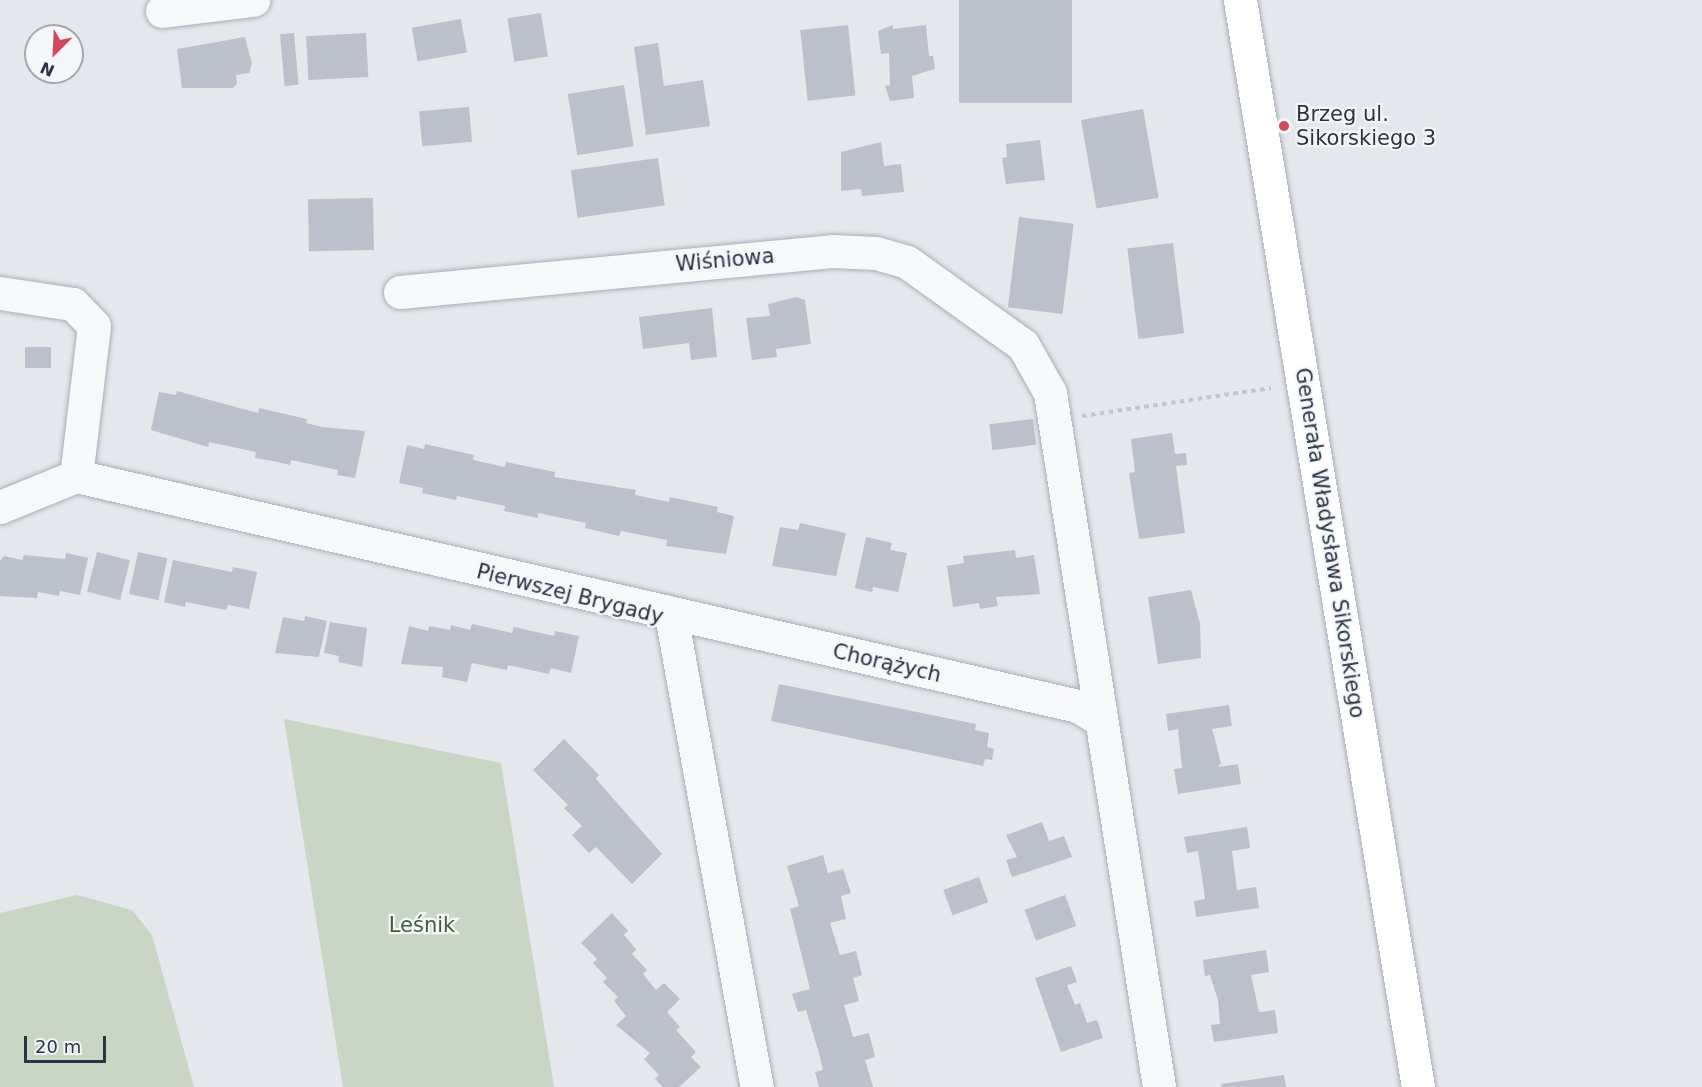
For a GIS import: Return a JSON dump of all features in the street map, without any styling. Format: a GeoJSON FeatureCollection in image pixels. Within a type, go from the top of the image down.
{"type":"FeatureCollection","features":[{"type":"Feature","properties":{"kind":"main road","name":"Generała Władysława Sikorskiego"},"geometry":{"type":"LineString","coordinates":[[1245,2],[1418,1087]]}},
{"type":"Feature","properties":{"kind":"street"},"geometry":{"type":"LineString","coordinates":[[162,11],[253,0]]}},
{"type":"Feature","properties":{"kind":"street","name":"Wiśniowa"},"geometry":{"type":"LineString","coordinates":[[400,292],[832,251],[876,253],[907,262],[1023,345],[1050,393],[1055,420]]}},
{"type":"Feature","properties":{"kind":"street"},"geometry":{"type":"LineString","coordinates":[[0,293],[73,304],[94,326],[75,476],[0,507]]}},
{"type":"Feature","properties":{"kind":"street"},"geometry":{"type":"LineString","coordinates":[[1055,420],[1159,1087]]}},
{"type":"Feature","properties":{"kind":"street","name":"Pierwszej Brygady"},"geometry":{"type":"LineString","coordinates":[[75,476],[671,615],[757,1087]]}},
{"type":"Feature","properties":{"kind":"street","name":"Chorążych"},"geometry":{"type":"LineString","coordinates":[[671,615],[1078,706],[1100,720]]}},
{"type":"Feature","properties":{"kind":"path"},"geometry":{"type":"LineString","coordinates":[[1055,420],[1271,388]]}},
{"type":"Feature","properties":{"kind":"green space","name":"Leśnik"},"geometry":{"type":"Polygon","coordinates":[[[284,719],[501,763],[554,1087],[343,1087],[284,719]]]}},
{"type":"Feature","properties":{"kind":"green space"},"geometry":{"type":"Polygon","coordinates":[[[77,895],[132,910],[152,935],[194,1087],[0,1087],[0,913],[77,895]]]}},
{"type":"Feature","properties":{"kind":"building"},"geometry":{"type":"Polygon","coordinates":[[[959,0],[1072,0],[1072,103],[959,103],[959,0]]]}},
{"type":"Feature","properties":{"kind":"building"},"geometry":{"type":"Polygon","coordinates":[[[541,13],[548,56],[514,62],[507,18],[541,13]]]}},
{"type":"Feature","properties":{"kind":"building"},"geometry":{"type":"Polygon","coordinates":[[[461,19],[467,52],[418,61],[412,28],[461,19]]]}},
{"type":"Feature","properties":{"kind":"building"},"geometry":{"type":"Polygon","coordinates":[[[848,25],[855,96],[808,101],[800,30],[848,25]]]}},
{"type":"Feature","properties":{"kind":"building"},"geometry":{"type":"Polygon","coordinates":[[[893,25],[893,29],[926,25],[929,56],[933,56],[935,69],[912,76],[914,98],[890,101],[885,86],[890,85],[889,53],[881,54],[878,31],[893,25]]]}},
{"type":"Feature","properties":{"kind":"building"},"geometry":{"type":"Polygon","coordinates":[[[294,33],[299,85],[285,86],[280,34],[294,33]]]}},
{"type":"Feature","properties":{"kind":"building"},"geometry":{"type":"Polygon","coordinates":[[[366,33],[368,77],[308,80],[306,36],[366,33]]]}},
{"type":"Feature","properties":{"kind":"building"},"geometry":{"type":"Polygon","coordinates":[[[245,37],[252,64],[249,73],[236,75],[237,84],[233,88],[182,88],[177,49],[245,37]]]}},
{"type":"Feature","properties":{"kind":"building"},"geometry":{"type":"Polygon","coordinates":[[[658,43],[664,86],[703,80],[710,126],[646,135],[634,47],[658,43]]]}},
{"type":"Feature","properties":{"kind":"building"},"geometry":{"type":"Polygon","coordinates":[[[624,85],[634,146],[577,155],[568,94],[624,85]]]}},
{"type":"Feature","properties":{"kind":"building"},"geometry":{"type":"Polygon","coordinates":[[[469,107],[472,142],[422,146],[419,111],[469,107]]]}},
{"type":"Feature","properties":{"kind":"building"},"geometry":{"type":"Polygon","coordinates":[[[1143,109],[1159,198],[1097,209],[1081,120],[1143,109]]]}},
{"type":"Feature","properties":{"kind":"building"},"geometry":{"type":"Polygon","coordinates":[[[1040,140],[1045,180],[1006,184],[1002,158],[1007,157],[1006,144],[1040,140]]]}},
{"type":"Feature","properties":{"kind":"building"},"geometry":{"type":"Polygon","coordinates":[[[881,142],[884,166],[901,164],[904,192],[862,196],[861,189],[841,191],[841,152],[881,142]]]}},
{"type":"Feature","properties":{"kind":"building"},"geometry":{"type":"Polygon","coordinates":[[[658,158],[665,206],[578,218],[571,170],[658,158]]]}},
{"type":"Feature","properties":{"kind":"building"},"geometry":{"type":"Polygon","coordinates":[[[373,198],[374,250],[309,251],[308,199],[373,198]]]}},
{"type":"Feature","properties":{"kind":"building"},"geometry":{"type":"Polygon","coordinates":[[[1019,217],[1074,224],[1062,314],[1008,307],[1019,217]]]}},
{"type":"Feature","properties":{"kind":"building"},"geometry":{"type":"Polygon","coordinates":[[[1173,243],[1184,333],[1138,339],[1127,249],[1173,243]]]}},
{"type":"Feature","properties":{"kind":"building"},"geometry":{"type":"Polygon","coordinates":[[[796,297],[805,300],[811,344],[776,349],[777,357],[752,360],[746,318],[770,316],[768,304],[796,297]]]}},
{"type":"Feature","properties":{"kind":"building"},"geometry":{"type":"Polygon","coordinates":[[[712,308],[717,357],[691,360],[689,343],[643,349],[639,317],[712,308]]]}},
{"type":"Feature","properties":{"kind":"building"},"geometry":{"type":"Polygon","coordinates":[[[25,347],[51,347],[51,368],[25,368],[25,347]]]}},
{"type":"Feature","properties":{"kind":"building"},"geometry":{"type":"Polygon","coordinates":[[[177,391],[258,413],[259,408],[307,419],[306,423],[322,427],[365,431],[355,478],[337,475],[338,470],[291,460],[290,465],[255,458],[256,452],[209,442],[208,447],[151,430],[159,392],[176,395],[177,391]]]}},
{"type":"Feature","properties":{"kind":"building"},"geometry":{"type":"Polygon","coordinates":[[[1033,419],[1036,445],[992,450],[989,424],[1033,419]]]}},
{"type":"Feature","properties":{"kind":"building"},"geometry":{"type":"Polygon","coordinates":[[[1172,433],[1175,454],[1186,453],[1187,465],[1176,466],[1185,533],[1139,539],[1129,473],[1135,472],[1131,439],[1172,433]]]}},
{"type":"Feature","properties":{"kind":"building"},"geometry":{"type":"Polygon","coordinates":[[[425,444],[474,455],[473,460],[505,467],[506,462],[555,472],[554,477],[636,490],[635,495],[669,502],[670,497],[718,507],[717,512],[734,516],[726,554],[666,546],[667,540],[621,531],[619,536],[585,528],[586,523],[538,513],[538,518],[504,511],[505,506],[457,496],[456,500],[422,493],[423,488],[399,483],[407,445],[424,449],[425,444]]]}},
{"type":"Feature","properties":{"kind":"building"},"geometry":{"type":"Polygon","coordinates":[[[800,523],[846,533],[836,576],[772,566],[780,527],[798,530],[800,523]]]}},
{"type":"Feature","properties":{"kind":"building"},"geometry":{"type":"Polygon","coordinates":[[[866,537],[892,543],[890,550],[907,553],[898,592],[873,587],[872,592],[855,588],[866,537]]]}},
{"type":"Feature","properties":{"kind":"building"},"geometry":{"type":"Polygon","coordinates":[[[1015,550],[1016,558],[1034,555],[1040,594],[996,597],[998,606],[980,609],[979,603],[953,607],[947,566],[964,563],[963,556],[1015,550]]]}},
{"type":"Feature","properties":{"kind":"building"},"geometry":{"type":"Polygon","coordinates":[[[97,552],[130,560],[120,600],[87,592],[97,552]]]}},
{"type":"Feature","properties":{"kind":"building"},"geometry":{"type":"Polygon","coordinates":[[[138,552],[167,558],[158,600],[129,594],[138,552]]]}},
{"type":"Feature","properties":{"kind":"building"},"geometry":{"type":"Polygon","coordinates":[[[66,553],[88,558],[80,595],[60,591],[59,596],[38,592],[37,598],[0,596],[0,561],[4,556],[22,560],[24,555],[65,559],[66,553]]]}},
{"type":"Feature","properties":{"kind":"building"},"geometry":{"type":"Polygon","coordinates":[[[173,560],[232,572],[233,567],[257,572],[249,609],[228,605],[226,610],[186,602],[185,607],[164,602],[173,560]]]}},
{"type":"Feature","properties":{"kind":"building"},"geometry":{"type":"Polygon","coordinates":[[[1191,590],[1200,624],[1201,658],[1158,664],[1148,597],[1191,590]]]}},
{"type":"Feature","properties":{"kind":"building"},"geometry":{"type":"Polygon","coordinates":[[[305,616],[327,621],[319,657],[275,653],[283,617],[304,621],[305,616]]]}},
{"type":"Feature","properties":{"kind":"building"},"geometry":{"type":"Polygon","coordinates":[[[330,622],[367,628],[362,667],[338,662],[339,656],[324,653],[330,622]]]}},
{"type":"Feature","properties":{"kind":"building"},"geometry":{"type":"Polygon","coordinates":[[[472,624],[512,633],[514,627],[554,636],[555,631],[579,636],[571,673],[551,668],[549,674],[508,665],[507,670],[472,663],[467,682],[442,677],[443,667],[401,664],[409,626],[428,631],[429,626],[450,630],[451,625],[470,630],[472,624]]]}},
{"type":"Feature","properties":{"kind":"building"},"geometry":{"type":"Polygon","coordinates":[[[779,684],[976,724],[975,730],[989,733],[987,747],[994,749],[992,760],[985,759],[983,766],[771,721],[779,684]]]}},
{"type":"Feature","properties":{"kind":"building"},"geometry":{"type":"Polygon","coordinates":[[[1229,705],[1232,726],[1212,729],[1221,763],[1218,767],[1238,764],[1241,784],[1178,794],[1174,769],[1182,768],[1178,729],[1168,731],[1166,714],[1229,705]]]}},
{"type":"Feature","properties":{"kind":"building"},"geometry":{"type":"Polygon","coordinates":[[[564,739],[599,775],[596,779],[662,854],[632,884],[596,847],[589,853],[572,835],[582,826],[564,808],[568,805],[533,770],[564,739]]]}},
{"type":"Feature","properties":{"kind":"building"},"geometry":{"type":"Polygon","coordinates":[[[1042,822],[1049,841],[1064,836],[1072,857],[1012,877],[1006,860],[1017,857],[1006,835],[1042,822]]]}},
{"type":"Feature","properties":{"kind":"building"},"geometry":{"type":"Polygon","coordinates":[[[1247,827],[1250,848],[1232,851],[1237,890],[1256,887],[1259,908],[1196,917],[1194,901],[1205,899],[1198,851],[1187,853],[1184,837],[1247,827]]]}},
{"type":"Feature","properties":{"kind":"building"},"geometry":{"type":"Polygon","coordinates":[[[823,855],[828,873],[843,869],[851,893],[841,896],[846,919],[830,923],[840,955],[856,951],[862,975],[853,978],[859,1001],[844,1005],[853,1037],[869,1033],[875,1057],[865,1060],[873,1087],[819,1087],[815,1072],[823,1070],[819,1053],[806,1010],[798,1012],[792,994],[810,989],[790,909],[799,906],[787,866],[823,855]]]}},
{"type":"Feature","properties":{"kind":"building"},"geometry":{"type":"Polygon","coordinates":[[[979,877],[988,902],[953,915],[943,890],[979,877]]]}},
{"type":"Feature","properties":{"kind":"building"},"geometry":{"type":"Polygon","coordinates":[[[1065,895],[1076,926],[1036,941],[1025,910],[1065,895]]]}},
{"type":"Feature","properties":{"kind":"building"},"geometry":{"type":"Polygon","coordinates":[[[612,913],[628,931],[624,935],[636,949],[632,954],[647,970],[643,974],[656,990],[664,983],[680,999],[667,1012],[680,1027],[676,1030],[696,1052],[691,1057],[701,1067],[679,1087],[663,1087],[655,1079],[659,1075],[644,1059],[650,1053],[616,1025],[626,1016],[614,1001],[618,997],[603,982],[607,978],[593,963],[597,959],[581,943],[612,913]]]}},
{"type":"Feature","properties":{"kind":"building"},"geometry":{"type":"Polygon","coordinates":[[[1266,950],[1269,972],[1251,975],[1259,1012],[1275,1010],[1278,1033],[1214,1042],[1211,1025],[1220,1024],[1218,1000],[1210,975],[1205,976],[1203,960],[1266,950]]]}},
{"type":"Feature","properties":{"kind":"building"},"geometry":{"type":"Polygon","coordinates":[[[1071,966],[1077,982],[1067,985],[1075,1005],[1080,1003],[1087,1023],[1097,1020],[1103,1038],[1061,1052],[1035,978],[1071,966]]]}},
{"type":"Feature","properties":{"kind":"building"},"geometry":{"type":"Polygon","coordinates":[[[1284,1075],[1286,1087],[1222,1087],[1221,1084],[1284,1075]]]}},
{"type":"Feature","properties":{"kind":"place","name":"Brzeg ul. Sikorskiego 3"},"geometry":{"type":"Point","coordinates":[1284,126]}}]}
